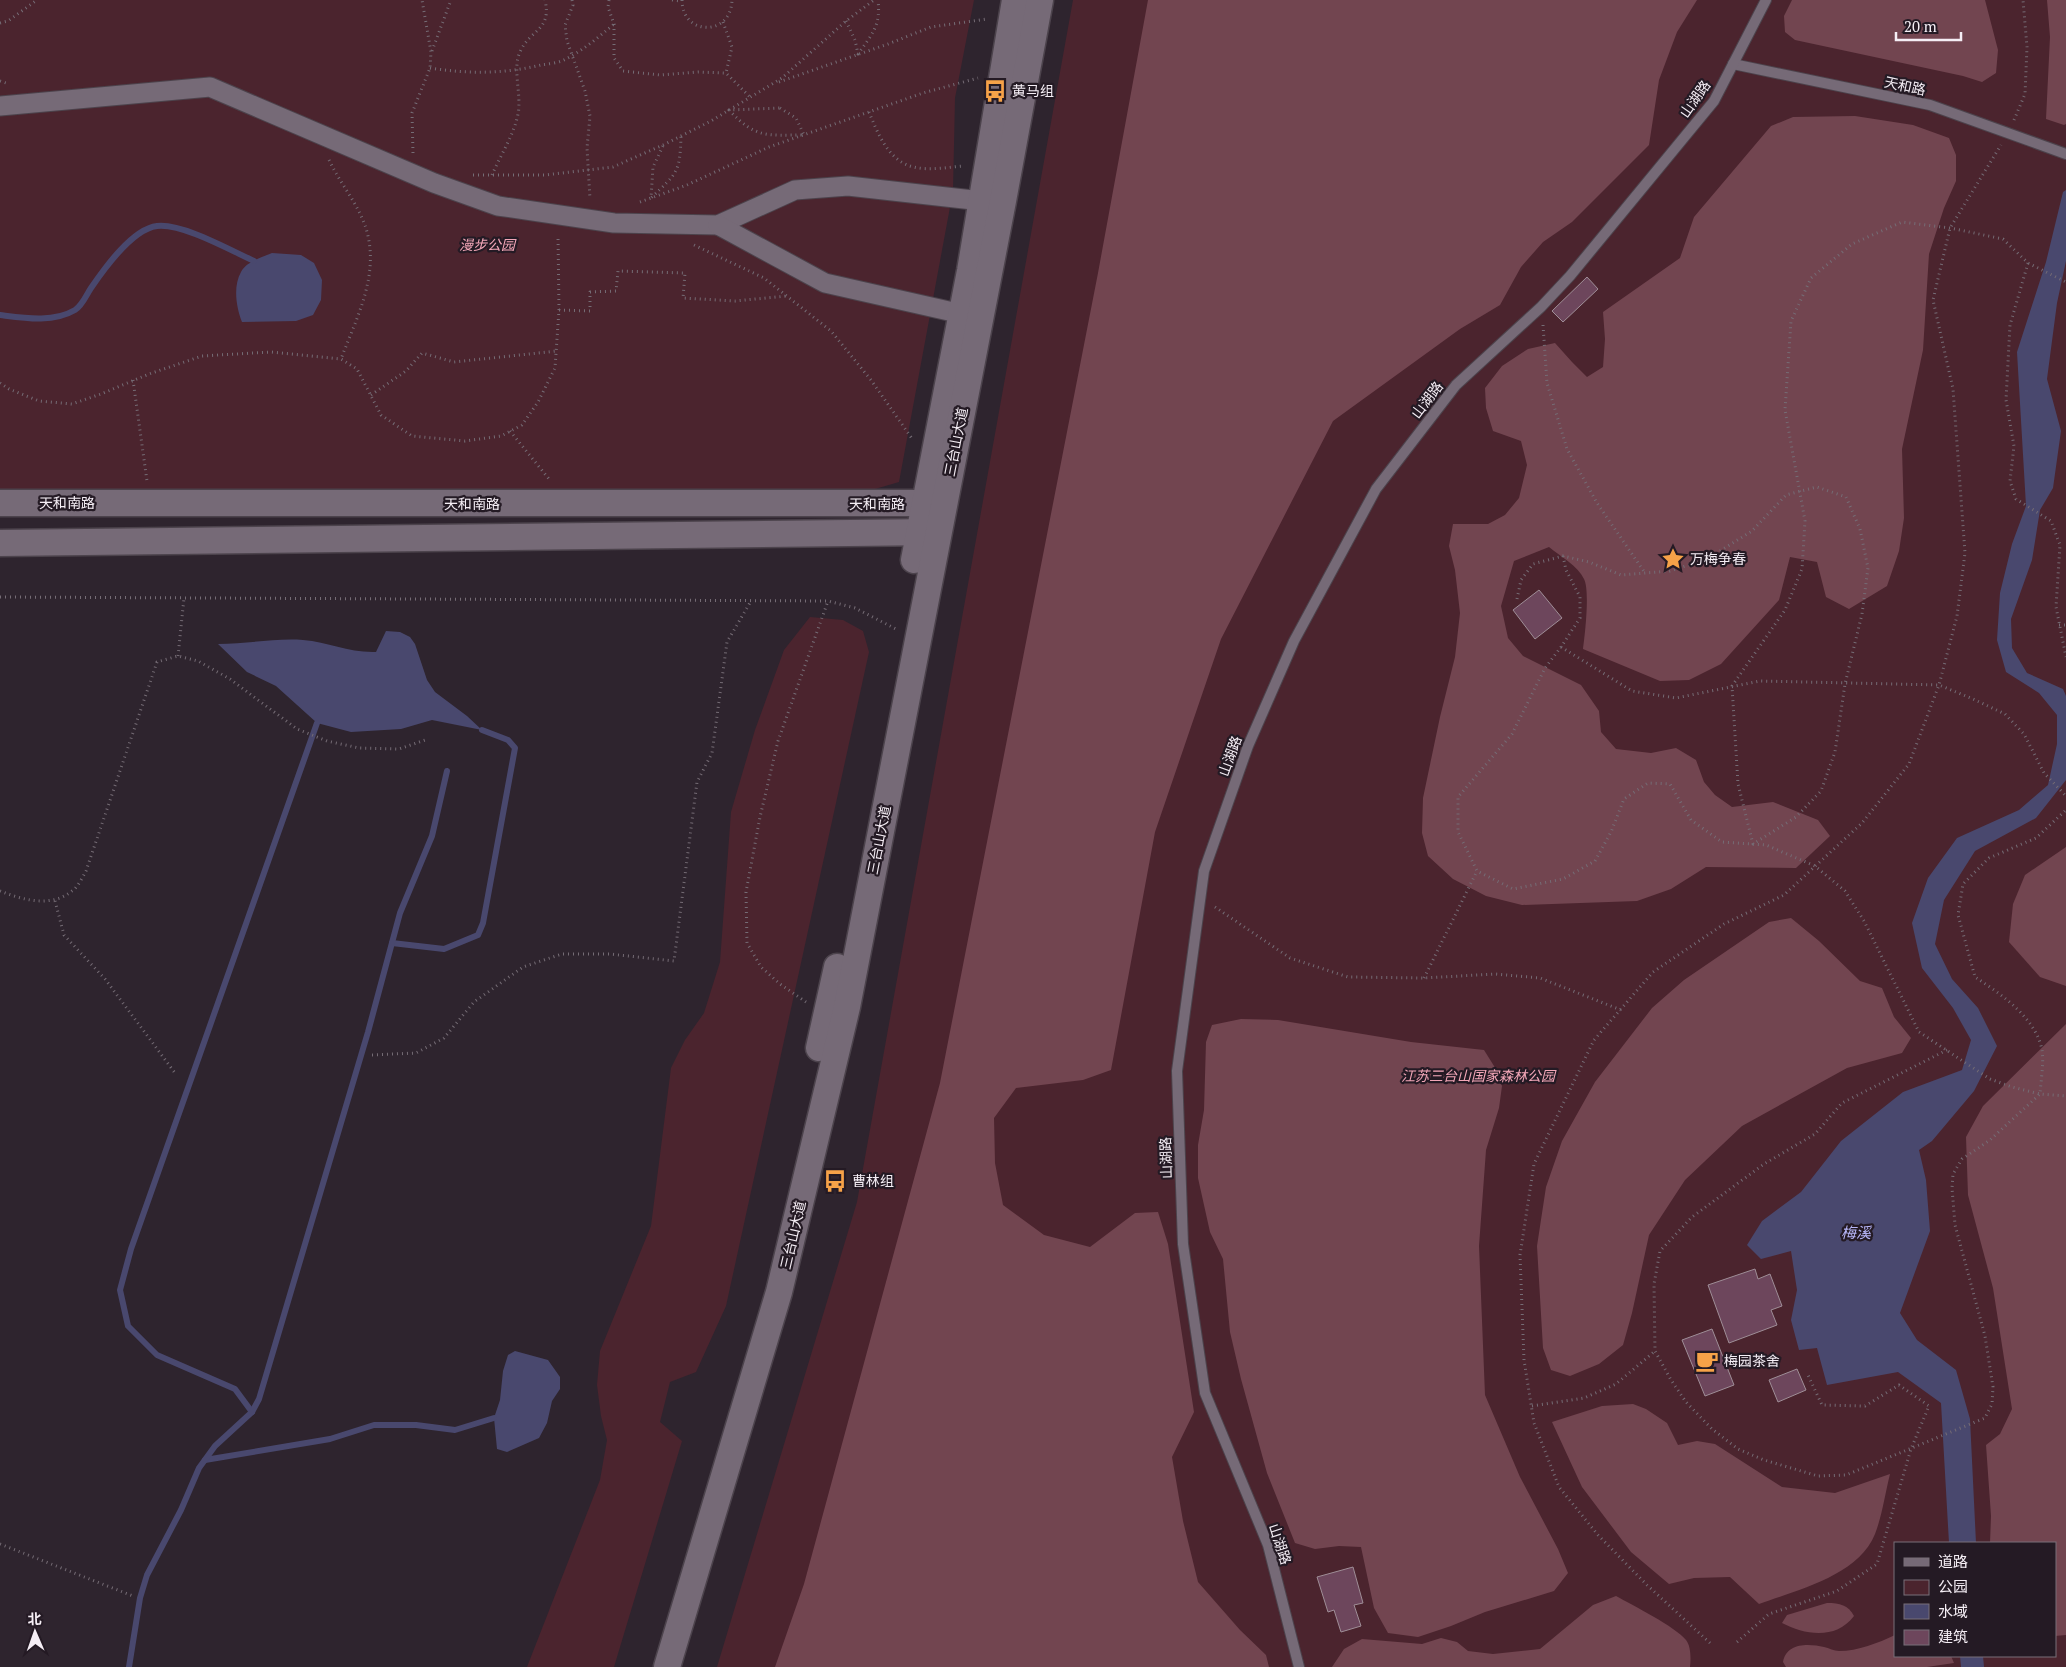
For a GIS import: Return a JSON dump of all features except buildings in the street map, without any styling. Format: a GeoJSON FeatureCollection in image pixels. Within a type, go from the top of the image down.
{"type":"FeatureCollection","features":[{"type":"Feature","properties":{"kind":"main road","name":"三台山大道"},"geometry":{"type":"LineString","coordinates":[[667,1667],[781,1283],[847,1007],[929,532],[1040,0]]}},
{"type":"Feature","properties":{"kind":"main road","name":"三台山大道"},"geometry":{"type":"LineString","coordinates":[[935,503],[932,466],[962,314],[1014,8]]}},
{"type":"Feature","properties":{"kind":"main road","name":"天和南路"},"geometry":{"type":"LineString","coordinates":[[0,503],[935,503]]}},
{"type":"Feature","properties":{"kind":"main road","name":"三台山大道"},"geometry":{"type":"LineString","coordinates":[[650,1667],[762,1298],[826,1016],[901,631],[929,532]]}},
{"type":"Feature","properties":{"kind":"main road","name":"天和南路"},"geometry":{"type":"LineString","coordinates":[[0,543],[929,532]]}},
{"type":"Feature","properties":{"kind":"street"},"geometry":{"type":"LineString","coordinates":[[0,106],[210,88],[413,174],[498,206],[614,222],[718,225],[794,190],[848,186],[982,201]]}},
{"type":"Feature","properties":{"kind":"street"},"geometry":{"type":"LineString","coordinates":[[718,225],[826,283],[962,314]]}},
{"type":"Feature","properties":{"kind":"lane","name":"山湖路"},"geometry":{"type":"LineString","coordinates":[[1299,1667],[1268,1545],[1204,1393],[1183,1244],[1177,1071],[1204,871],[1248,746],[1294,642],[1376,490],[1456,384],[1542,307],[1570,276],[1714,101],[1766,0]]}},
{"type":"Feature","properties":{"kind":"lane","name":"天和路"},"geometry":{"type":"LineString","coordinates":[[1733,64],[1930,105],[2066,154]]}},
{"type":"Feature","properties":{"kind":"path"},"geometry":{"type":"LineString","coordinates":[[0,23],[8,20],[37,0]]}},
{"type":"Feature","properties":{"kind":"path"},"geometry":{"type":"LineString","coordinates":[[413,174],[412,113],[430,68],[431,52],[422,0]]}},
{"type":"Feature","properties":{"kind":"path"},"geometry":{"type":"LineString","coordinates":[[431,52],[451,0]]}},
{"type":"Feature","properties":{"kind":"path"},"geometry":{"type":"LineString","coordinates":[[492,175],[518,114],[518,54],[525,42],[543,25],[548,12],[545,0]]}},
{"type":"Feature","properties":{"kind":"path"},"geometry":{"type":"LineString","coordinates":[[572,0],[573,5],[565,25],[567,41],[586,91],[590,116],[588,170],[592,219]]}},
{"type":"Feature","properties":{"kind":"path"},"geometry":{"type":"LineString","coordinates":[[609,0],[608,7],[614,24],[614,58],[623,71],[660,75],[698,72],[726,73],[750,97]]}},
{"type":"Feature","properties":{"kind":"path"},"geometry":{"type":"LineString","coordinates":[[672,0],[682,1],[686,17],[692,23],[708,28],[723,22],[729,15],[732,0]]}},
{"type":"Feature","properties":{"kind":"path"},"geometry":{"type":"LineString","coordinates":[[472,175],[545,175],[613,167],[663,145],[729,110],[782,78],[846,21],[874,0]]}},
{"type":"Feature","properties":{"kind":"path"},"geometry":{"type":"LineString","coordinates":[[858,54],[874,30],[880,15],[878,0]]}},
{"type":"Feature","properties":{"kind":"path"},"geometry":{"type":"LineString","coordinates":[[1710,1643],[1626,1564],[1598,1535],[1559,1487],[1534,1423],[1524,1360],[1520,1256],[1534,1164],[1594,1040],[1653,972],[1724,924],[1784,895],[1862,823],[1909,764],[1939,685],[1957,616],[1965,553],[1953,389],[1933,300],[1950,228],[2008,133],[2025,94],[2027,48],[2023,0]]}},
{"type":"Feature","properties":{"kind":"path"},"geometry":{"type":"LineString","coordinates":[[773,83],[931,27],[1014,8]]}},
{"type":"Feature","properties":{"kind":"path"},"geometry":{"type":"LineString","coordinates":[[846,21],[855,40],[858,54]]}},
{"type":"Feature","properties":{"kind":"path"},"geometry":{"type":"LineString","coordinates":[[723,22],[732,46],[726,73]]}},
{"type":"Feature","properties":{"kind":"path"},"geometry":{"type":"LineString","coordinates":[[430,68],[492,73],[518,70],[563,60],[598,38],[614,24]]}},
{"type":"Feature","properties":{"kind":"path"},"geometry":{"type":"LineString","coordinates":[[634,204],[687,185],[769,147],[922,93],[1003,72]]}},
{"type":"Feature","properties":{"kind":"path"},"geometry":{"type":"LineString","coordinates":[[729,110],[780,108],[796,118],[804,135]]}},
{"type":"Feature","properties":{"kind":"path"},"geometry":{"type":"LineString","coordinates":[[729,110],[743,125],[759,134],[804,135]]}},
{"type":"Feature","properties":{"kind":"path"},"geometry":{"type":"LineString","coordinates":[[869,112],[877,132],[893,157],[913,167],[988,165]]}},
{"type":"Feature","properties":{"kind":"path"},"geometry":{"type":"LineString","coordinates":[[651,198],[676,174],[680,159],[680,136]]}},
{"type":"Feature","properties":{"kind":"path"},"geometry":{"type":"LineString","coordinates":[[327,137],[329,158],[336,174],[363,220],[369,241],[372,264],[366,294],[340,359]]}},
{"type":"Feature","properties":{"kind":"path"},"geometry":{"type":"LineString","coordinates":[[651,198],[653,167],[663,145]]}},
{"type":"Feature","properties":{"kind":"path"},"geometry":{"type":"LineString","coordinates":[[0,383],[39,401],[72,404],[202,356],[270,352],[340,359],[357,369],[381,415],[412,436],[465,441],[501,436],[522,425],[538,402],[555,368],[559,310],[557,215]]}},
{"type":"Feature","properties":{"kind":"path"},"geometry":{"type":"LineString","coordinates":[[1754,844],[1738,784],[1732,686],[1785,610],[1802,569],[1805,522],[1785,410],[1791,321],[1811,278],[1852,244],[1902,222],[1950,228],[2003,239],[2028,263],[2066,282]]}},
{"type":"Feature","properties":{"kind":"path"},"geometry":{"type":"LineString","coordinates":[[692,245],[764,278],[831,331],[871,380],[932,466]]}},
{"type":"Feature","properties":{"kind":"path"},"geometry":{"type":"LineString","coordinates":[[2028,263],[2010,326],[2006,400],[2014,446],[2010,481],[2016,499],[2051,521],[2060,545],[2056,607],[2066,657]]}},
{"type":"Feature","properties":{"kind":"path"},"geometry":{"type":"LineString","coordinates":[[559,310],[590,311],[590,292],[616,291],[618,271],[685,274],[683,298],[735,301],[787,296]]}},
{"type":"Feature","properties":{"kind":"path"},"geometry":{"type":"LineString","coordinates":[[1542,307],[1547,384],[1567,448],[1597,504],[1646,573]]}},
{"type":"Feature","properties":{"kind":"path"},"geometry":{"type":"LineString","coordinates":[[371,395],[406,371],[422,353],[454,362],[557,350]]}},
{"type":"Feature","properties":{"kind":"path"},"geometry":{"type":"LineString","coordinates":[[133,380],[150,503]]}},
{"type":"Feature","properties":{"kind":"path"},"geometry":{"type":"LineString","coordinates":[[510,431],[570,504]]}},
{"type":"Feature","properties":{"kind":"path"},"geometry":{"type":"LineString","coordinates":[[1517,599],[1521,580],[1533,564],[1563,556],[1589,562],[1621,575],[1670,571],[1708,559],[1752,530],[1786,495],[1817,487],[1846,497],[1860,529],[1868,568],[1862,614],[1845,684],[1835,752],[1820,791],[1796,817],[1754,844]]}},
{"type":"Feature","properties":{"kind":"path"},"geometry":{"type":"LineString","coordinates":[[1563,556],[1566,570],[1580,597],[1580,618],[1545,668],[1512,734],[1458,797],[1458,832],[1477,871],[1513,889],[1563,879],[1595,861],[1612,832],[1624,799],[1648,783],[1670,784],[1691,820],[1722,842],[1766,845],[1815,866],[1845,891],[1864,921],[1919,1032],[1958,1056],[1990,1079],[2040,1094],[2066,1096]]}},
{"type":"Feature","properties":{"kind":"path"},"geometry":{"type":"LineString","coordinates":[[0,597],[828,601],[855,608],[901,631]]}},
{"type":"Feature","properties":{"kind":"path"},"geometry":{"type":"LineString","coordinates":[[178,656],[184,598]]}},
{"type":"Feature","properties":{"kind":"path"},"geometry":{"type":"LineString","coordinates":[[372,1055],[416,1054],[444,1038],[474,1002],[524,967],[562,954],[610,954],[674,961],[697,782],[712,753],[727,642],[751,601]]}},
{"type":"Feature","properties":{"kind":"path"},"geometry":{"type":"LineString","coordinates":[[826,1016],[780,984],[761,967],[747,943],[746,892],[760,817],[778,741],[828,601]]}},
{"type":"Feature","properties":{"kind":"path"},"geometry":{"type":"LineString","coordinates":[[2059,625],[2066,625]]}},
{"type":"Feature","properties":{"kind":"path"},"geometry":{"type":"LineString","coordinates":[[1561,647],[1632,691],[1676,698],[1760,681],[1939,685],[2004,714],[2024,734],[2044,773],[2066,796]]}},
{"type":"Feature","properties":{"kind":"path"},"geometry":{"type":"LineString","coordinates":[[0,891],[30,901],[55,901],[73,891],[86,872],[157,662],[178,656],[198,661],[230,679],[297,729],[327,741],[359,748],[399,749],[428,739]]}},
{"type":"Feature","properties":{"kind":"path"},"geometry":{"type":"LineString","coordinates":[[1947,1050],[1842,1103],[1815,1134],[1764,1164],[1692,1217],[1660,1251],[1654,1284],[1656,1351],[1671,1380],[1686,1402],[1712,1429],[1738,1449],[1764,1460],[1818,1476],[1846,1475],[1985,1418],[1992,1404],[1993,1387],[1985,1336],[1955,1225],[1952,1188],[1953,1174],[1962,1159],[1990,1140],[2040,1094],[2042,1050],[2030,1023],[2002,995],[1975,977],[1958,915],[1963,884],[1989,858],[2036,838],[2066,810]]}},
{"type":"Feature","properties":{"kind":"path"},"geometry":{"type":"LineString","coordinates":[[1424,978],[1477,871]]}},
{"type":"Feature","properties":{"kind":"path"},"geometry":{"type":"LineString","coordinates":[[1200,897],[1290,958],[1348,977],[1424,978],[1495,974],[1540,978],[1621,1010]]}},
{"type":"Feature","properties":{"kind":"path"},"geometry":{"type":"LineString","coordinates":[[55,901],[64,935],[104,979],[174,1074]]}},
{"type":"Feature","properties":{"kind":"path"},"geometry":{"type":"LineString","coordinates":[[1532,1406],[1584,1398],[1616,1384],[1656,1351]]}},
{"type":"Feature","properties":{"kind":"path"},"geometry":{"type":"LineString","coordinates":[[1737,1642],[1769,1614],[1837,1591],[1877,1564],[1910,1449],[1930,1406],[1899,1384],[1865,1406],[1822,1405],[1807,1373]]}},
{"type":"Feature","properties":{"kind":"path"},"geometry":{"type":"LineString","coordinates":[[0,1544],[133,1596]]}},
{"type":"Feature","properties":{"kind":"green space","name":"漫步公园"},"geometry":{"type":"Polygon","coordinates":[[[0,0],[974,0],[955,98],[953,191],[899,482],[875,489],[846,490],[0,490],[0,0]]]}},
{"type":"Feature","properties":{"kind":"green space","name":"江苏三台山国家森林公园"},"geometry":{"type":"Polygon","coordinates":[[[1073,0],[2066,0],[2066,1667],[717,1667],[857,1202],[1073,0]]]}},
{"type":"Feature","properties":{"kind":"green space"},"geometry":{"type":"Polygon","coordinates":[[[1148,0],[1697,0],[1677,32],[1659,80],[1649,145],[1572,222],[1543,242],[1521,267],[1500,305],[1460,329],[1333,421],[1221,639],[1155,832],[1111,1070],[1083,1080],[1016,1088],[994,1118],[995,1163],[1003,1205],[1044,1235],[1090,1247],[1135,1213],[1158,1212],[1168,1244],[1194,1412],[1172,1457],[1183,1521],[1198,1582],[1240,1630],[1266,1655],[1269,1667],[775,1667],[804,1584],[940,1083],[1098,273],[1148,0]]]}},
{"type":"Feature","properties":{"kind":"green space"},"geometry":{"type":"Polygon","coordinates":[[[1792,0],[1985,0],[1998,50],[1996,73],[1982,82],[1963,76],[1795,40],[1785,32],[1784,16],[1792,0]]]}},
{"type":"Feature","properties":{"kind":"green space"},"geometry":{"type":"Polygon","coordinates":[[[2047,0],[2066,0],[2066,124],[2064,125],[2046,119],[2050,37],[2047,0]]]}},
{"type":"Feature","properties":{"kind":"green space"},"geometry":{"type":"Polygon","coordinates":[[[1855,116],[1913,125],[1949,138],[1956,155],[1956,181],[1944,208],[1929,254],[1923,350],[1902,449],[1904,518],[1899,551],[1887,586],[1849,609],[1826,597],[1817,562],[1790,557],[1779,600],[1721,664],[1689,680],[1660,681],[1583,649],[1587,602],[1584,579],[1573,566],[1549,547],[1514,561],[1501,606],[1508,638],[1523,656],[1581,685],[1599,711],[1601,732],[1616,749],[1651,753],[1676,748],[1696,760],[1704,782],[1715,795],[1732,807],[1773,802],[1818,820],[1830,836],[1796,868],[1706,867],[1671,889],[1637,901],[1522,905],[1486,896],[1453,879],[1428,856],[1422,833],[1423,798],[1455,657],[1460,613],[1455,570],[1449,546],[1453,524],[1488,524],[1505,515],[1519,498],[1527,465],[1521,441],[1493,431],[1486,408],[1485,388],[1502,366],[1528,349],[1555,343],[1587,377],[1603,367],[1605,339],[1603,312],[1680,258],[1694,217],[1771,126],[1793,117],[1855,116]]]}},
{"type":"Feature","properties":{"kind":"green space"},"geometry":{"type":"Polygon","coordinates":[[[810,617],[843,620],[863,631],[869,652],[726,1306],[696,1372],[670,1382],[660,1422],[682,1441],[614,1667],[527,1667],[600,1480],[607,1440],[601,1416],[597,1385],[600,1351],[651,1226],[671,1068],[685,1040],[704,1013],[720,962],[731,812],[755,730],[784,650],[810,617]]]}},
{"type":"Feature","properties":{"kind":"green space"},"geometry":{"type":"Polygon","coordinates":[[[2066,847],[2066,986],[2040,977],[2009,942],[2013,904],[2025,875],[2066,847]]]}},
{"type":"Feature","properties":{"kind":"green space"},"geometry":{"type":"Polygon","coordinates":[[[1791,918],[1819,941],[1860,981],[1882,988],[1894,1017],[1911,1038],[1902,1053],[1847,1068],[1742,1126],[1685,1180],[1649,1235],[1623,1345],[1599,1364],[1570,1376],[1551,1370],[1543,1348],[1537,1246],[1546,1187],[1562,1141],[1595,1082],[1652,1008],[1684,980],[1769,922],[1791,918]]]}},
{"type":"Feature","properties":{"kind":"green space"},"geometry":{"type":"Polygon","coordinates":[[[1241,1019],[1278,1020],[1411,1042],[1484,1050],[1494,1066],[1502,1086],[1499,1108],[1486,1150],[1479,1246],[1485,1395],[1520,1477],[1558,1549],[1568,1573],[1554,1591],[1485,1612],[1418,1637],[1388,1633],[1374,1608],[1361,1547],[1339,1546],[1315,1549],[1295,1543],[1267,1473],[1241,1379],[1230,1332],[1223,1259],[1210,1232],[1198,1178],[1198,1145],[1204,1110],[1206,1042],[1212,1025],[1241,1019]]]}},
{"type":"Feature","properties":{"kind":"green space"},"geometry":{"type":"Polygon","coordinates":[[[2066,1024],[2066,1635],[2056,1636],[2056,1542],[1990,1542],[1991,1516],[1986,1445],[2000,1434],[2012,1409],[1993,1288],[1968,1195],[1966,1137],[1983,1106],[2066,1024]]]}},
{"type":"Feature","properties":{"kind":"green space"},"geometry":{"type":"Polygon","coordinates":[[[1633,1404],[1646,1409],[1667,1423],[1678,1445],[1697,1441],[1715,1444],[1782,1487],[1835,1493],[1890,1474],[1882,1512],[1875,1534],[1867,1548],[1855,1561],[1825,1580],[1759,1604],[1730,1577],[1694,1578],[1669,1584],[1631,1552],[1582,1487],[1552,1422],[1602,1406],[1633,1404]]]}},
{"type":"Feature","properties":{"kind":"green space"},"geometry":{"type":"Polygon","coordinates":[[[1616,1596],[1653,1616],[1681,1635],[1689,1646],[1690,1667],[1332,1667],[1344,1649],[1362,1639],[1422,1644],[1441,1638],[1457,1642],[1468,1651],[1493,1654],[1540,1649],[1593,1605],[1616,1596]]]}},
{"type":"Feature","properties":{"kind":"green space"},"geometry":{"type":"Polygon","coordinates":[[[1827,1603],[1843,1605],[1854,1616],[1847,1624],[1838,1629],[1820,1633],[1800,1630],[1782,1623],[1787,1615],[1827,1603]]]}},
{"type":"Feature","properties":{"kind":"green space"},"geometry":{"type":"Polygon","coordinates":[[[1894,1635],[1894,1657],[1951,1657],[1954,1663],[1927,1667],[1786,1667],[1783,1662],[1788,1651],[1799,1646],[1811,1645],[1837,1651],[1846,1651],[1882,1641],[1894,1635]]]}},
{"type":"Feature","properties":{"kind":"water","name":"梅溪"},"geometry":{"type":"Polygon","coordinates":[[[2066,190],[2066,261],[2057,303],[2047,379],[2061,431],[2053,488],[2040,510],[2032,560],[2011,619],[2012,648],[2027,673],[2063,689],[2066,696],[2066,780],[2036,818],[1975,851],[1944,900],[1935,944],[1952,979],[1978,1008],[1997,1046],[1974,1091],[1932,1141],[1919,1150],[1926,1180],[1930,1231],[1900,1313],[1917,1340],[1956,1370],[1970,1419],[1976,1542],[1949,1542],[1941,1403],[1898,1372],[1827,1385],[1817,1348],[1799,1350],[1791,1320],[1797,1290],[1791,1251],[1761,1259],[1747,1245],[1762,1221],[1801,1192],[1841,1141],[1903,1092],[1962,1070],[1971,1040],[1953,1008],[1922,968],[1912,923],[1928,878],[1957,838],[2019,810],[2048,785],[2057,744],[2057,715],[2039,693],[2006,672],[1997,640],[2000,593],[2012,544],[2026,506],[2017,352],[2046,262],[2063,192],[2066,190]]]}},
{"type":"Feature","properties":{"kind":"water"},"geometry":{"type":"Polygon","coordinates":[[[272,253],[301,255],[314,263],[322,280],[321,300],[313,315],[296,321],[242,322],[236,297],[238,278],[243,268],[247,265],[272,253]]]}},
{"type":"Feature","properties":{"kind":"water"},"geometry":{"type":"Polygon","coordinates":[[[386,631],[400,632],[410,637],[415,644],[427,680],[435,692],[482,730],[432,720],[401,729],[351,732],[317,723],[276,686],[247,672],[218,644],[303,640],[357,651],[376,652],[386,631]]]}},
{"type":"Feature","properties":{"kind":"water"},"geometry":{"type":"Polygon","coordinates":[[[515,1351],[548,1360],[560,1377],[560,1389],[552,1401],[547,1423],[539,1438],[507,1452],[497,1449],[494,1418],[500,1400],[503,1371],[508,1355],[515,1351]]]}},
{"type":"Feature","properties":{"kind":"water"},"geometry":{"type":"Polygon","coordinates":[[[1960,1657],[1983,1657],[1984,1667],[1961,1667],[1960,1657]]]}},
{"type":"Feature","properties":{"kind":"waterway"},"geometry":{"type":"LineString","coordinates":[[0,315],[48,318],[57,317],[75,310],[120,251],[138,234],[157,226],[167,226],[192,233],[254,261]]}},
{"type":"Feature","properties":{"kind":"waterway"},"geometry":{"type":"LineString","coordinates":[[252,1412],[235,1389],[157,1355],[128,1326],[120,1290],[131,1249],[317,723]]}},
{"type":"Feature","properties":{"kind":"waterway"},"geometry":{"type":"LineString","coordinates":[[392,943],[444,949],[478,935],[483,923],[515,748],[508,740],[482,730]]}},
{"type":"Feature","properties":{"kind":"waterway"},"geometry":{"type":"LineString","coordinates":[[129,1667],[140,1598],[147,1575],[181,1510],[199,1468],[215,1446],[252,1412],[259,1399],[368,1032],[400,913],[432,836],[447,771]]}},
{"type":"Feature","properties":{"kind":"waterway"},"geometry":{"type":"LineString","coordinates":[[205,1460],[330,1439],[374,1425],[416,1425],[455,1430],[494,1418]]}},
{"type":"Feature","properties":{"kind":"place","name":"黄马组"},"geometry":{"type":"Point","coordinates":[995,91]}},
{"type":"Feature","properties":{"kind":"place","name":"万梅争春"},"geometry":{"type":"Point","coordinates":[1673,559]}},
{"type":"Feature","properties":{"kind":"place","name":"曹林组"},"geometry":{"type":"Point","coordinates":[835,1181]}},
{"type":"Feature","properties":{"kind":"place","name":"梅园茶舍"},"geometry":{"type":"Point","coordinates":[1707,1361]}}]}
